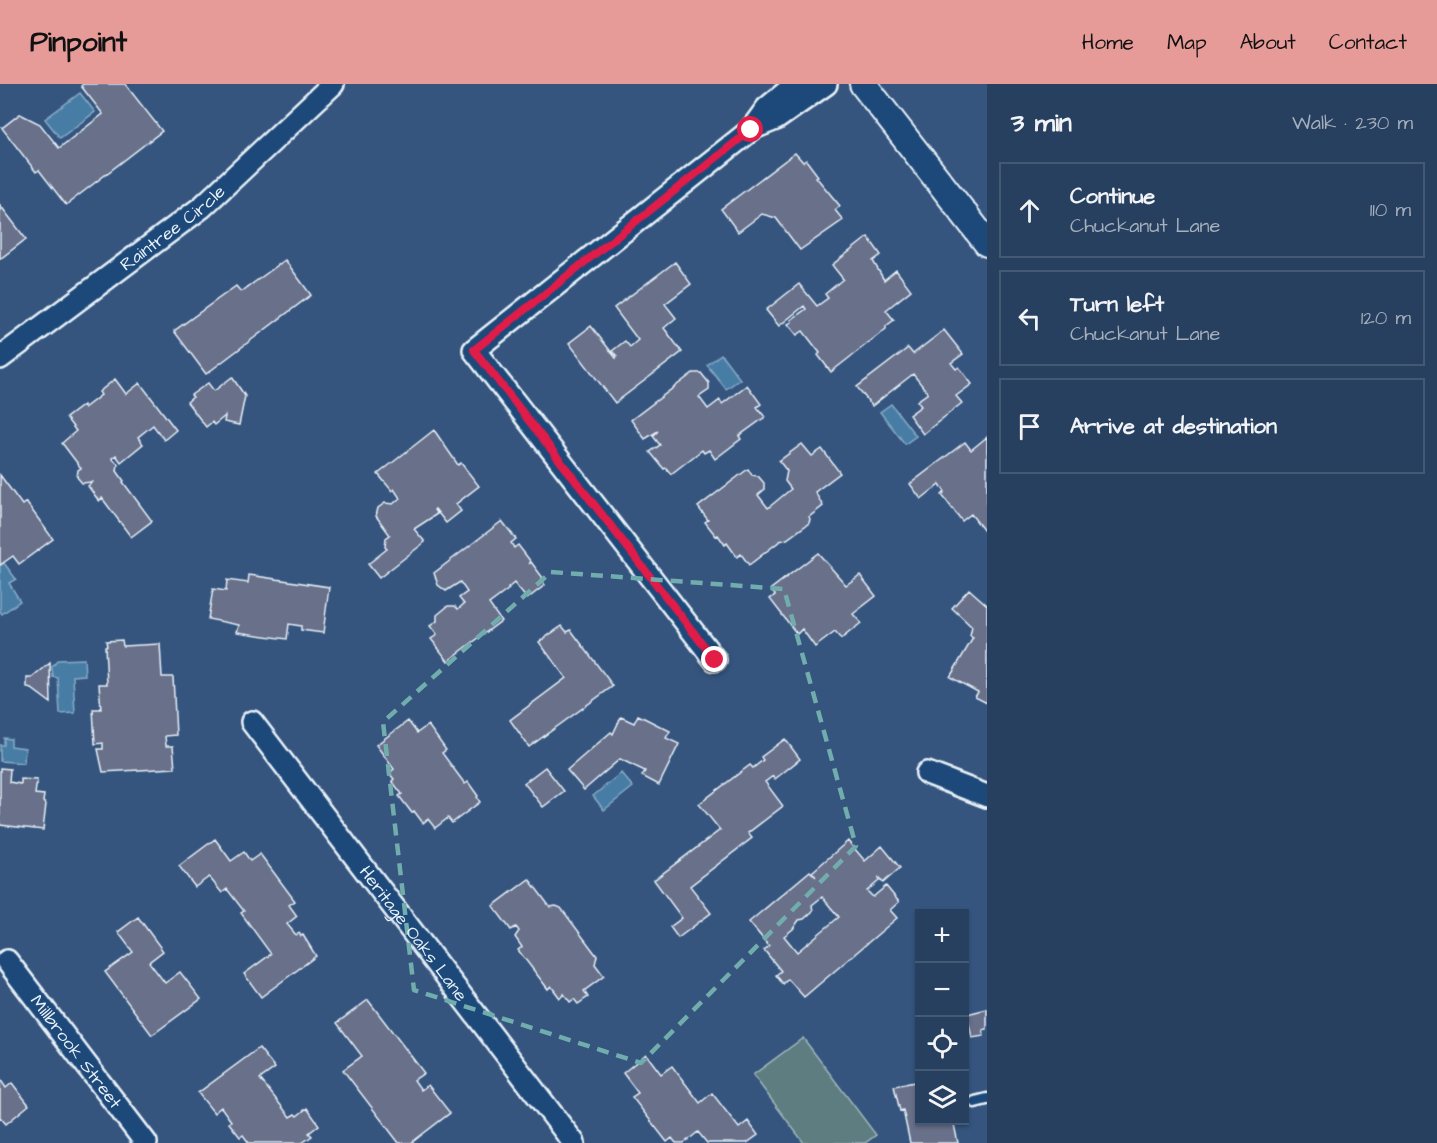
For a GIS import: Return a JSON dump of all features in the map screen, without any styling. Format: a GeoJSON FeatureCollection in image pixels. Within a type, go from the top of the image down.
{"type":"FeatureCollection","features":[{"type":"Feature","properties":{"kind":"street","name":"Raintree Circle"},"geometry":{"type":"LineString","coordinates":[[0,358],[202,207],[333,84]]}},
{"type":"Feature","properties":{"kind":"street"},"geometry":{"type":"LineString","coordinates":[[715,660],[474,350],[751,130],[767,108],[796,84]]}},
{"type":"Feature","properties":{"kind":"street"},"geometry":{"type":"LineString","coordinates":[[751,130],[777,119],[826,84]]}},
{"type":"Feature","properties":{"kind":"street"},"geometry":{"type":"LineString","coordinates":[[863,84],[987,243]]}},
{"type":"Feature","properties":{"kind":"street","name":"Heritage Oaks Lane"},"geometry":{"type":"LineString","coordinates":[[252,722],[574,1143]]}},
{"type":"Feature","properties":{"kind":"street"},"geometry":{"type":"LineString","coordinates":[[927,773],[987,796]]}},
{"type":"Feature","properties":{"kind":"street","name":"Millbrook Street"},"geometry":{"type":"LineString","coordinates":[[7,961],[146,1143]]}},
{"type":"Feature","properties":{"kind":"lane"},"geometry":{"type":"LineString","coordinates":[[975,1102],[987,1099]]}},
{"type":"Feature","properties":{"kind":"highlighted area"},"geometry":{"type":"Polygon","coordinates":[[[551,572],[784,589],[856,846],[641,1063],[414,990],[383,722],[551,572]]]}},
{"type":"Feature","properties":{"kind":"green space"},"geometry":{"type":"Polygon","coordinates":[[[803,1038],[876,1135],[865,1143],[804,1143],[753,1075],[803,1038]]]}},
{"type":"Feature","properties":{"kind":"water"},"geometry":{"type":"Polygon","coordinates":[[[80,93],[95,112],[60,138],[45,119],[80,93]]]}},
{"type":"Feature","properties":{"kind":"water"},"geometry":{"type":"Polygon","coordinates":[[[721,354],[740,379],[726,389],[707,365],[721,354]]]}},
{"type":"Feature","properties":{"kind":"water"},"geometry":{"type":"Polygon","coordinates":[[[891,404],[916,436],[905,444],[880,412],[891,404]]]}},
{"type":"Feature","properties":{"kind":"water"},"geometry":{"type":"Polygon","coordinates":[[[4,563],[16,579],[9,583],[20,601],[2,614],[0,611],[0,566],[4,563]]]}},
{"type":"Feature","properties":{"kind":"water"},"geometry":{"type":"Polygon","coordinates":[[[84,659],[85,675],[73,676],[75,713],[60,714],[58,678],[53,677],[52,667],[58,660],[84,659]]]}},
{"type":"Feature","properties":{"kind":"water"},"geometry":{"type":"Polygon","coordinates":[[[4,738],[11,739],[11,746],[25,748],[24,763],[0,761],[0,745],[4,745],[4,738]]]}},
{"type":"Feature","properties":{"kind":"water"},"geometry":{"type":"Polygon","coordinates":[[[621,773],[633,787],[604,810],[593,796],[621,773]]]}},
{"type":"Feature","properties":{"kind":"building"},"geometry":{"type":"Polygon","coordinates":[[[83,84],[125,84],[162,131],[66,205],[39,170],[36,172],[2,128],[20,114],[40,124],[59,148],[103,114],[81,86],[83,84]]]}},
{"type":"Feature","properties":{"kind":"building"},"geometry":{"type":"Polygon","coordinates":[[[795,153],[803,162],[806,160],[818,176],[816,177],[840,206],[835,210],[843,220],[800,250],[776,218],[762,214],[738,232],[721,209],[795,153]]]}},
{"type":"Feature","properties":{"kind":"building"},"geometry":{"type":"Polygon","coordinates":[[[0,205],[26,239],[0,259],[0,205]]]}},
{"type":"Feature","properties":{"kind":"building"},"geometry":{"type":"Polygon","coordinates":[[[868,237],[881,255],[873,261],[884,280],[896,270],[911,290],[886,310],[894,320],[886,326],[886,329],[831,372],[803,331],[797,335],[788,324],[806,309],[804,306],[779,326],[766,310],[799,284],[817,306],[828,298],[825,294],[843,279],[832,265],[868,237]]]}},
{"type":"Feature","properties":{"kind":"building"},"geometry":{"type":"Polygon","coordinates":[[[285,260],[311,295],[206,374],[174,331],[236,286],[241,292],[285,260]]]}},
{"type":"Feature","properties":{"kind":"building"},"geometry":{"type":"Polygon","coordinates":[[[675,262],[691,284],[665,304],[676,318],[664,328],[682,352],[615,403],[569,343],[591,326],[616,358],[617,356],[612,351],[625,341],[630,347],[638,340],[614,308],[675,262]]]}},
{"type":"Feature","properties":{"kind":"building"},"geometry":{"type":"Polygon","coordinates":[[[944,330],[963,354],[951,363],[956,369],[959,367],[972,384],[956,396],[962,403],[923,434],[909,415],[921,406],[917,401],[928,393],[913,374],[872,406],[857,387],[908,348],[913,354],[944,330]]]}},
{"type":"Feature","properties":{"kind":"building"},"geometry":{"type":"Polygon","coordinates":[[[693,373],[701,373],[709,383],[709,390],[699,397],[708,409],[720,400],[722,404],[747,385],[761,404],[757,407],[765,417],[739,436],[741,439],[715,459],[709,450],[704,453],[702,450],[671,474],[650,452],[660,445],[653,436],[658,431],[645,439],[631,420],[693,373]]]}},
{"type":"Feature","properties":{"kind":"building"},"geometry":{"type":"Polygon","coordinates":[[[232,377],[245,396],[239,425],[224,422],[225,416],[214,425],[212,422],[206,427],[187,402],[193,397],[191,395],[208,383],[214,391],[232,377]]]}},
{"type":"Feature","properties":{"kind":"building"},"geometry":{"type":"Polygon","coordinates":[[[115,379],[126,394],[140,383],[176,430],[164,440],[153,425],[138,437],[143,444],[121,462],[116,455],[112,458],[118,464],[117,471],[123,482],[152,521],[131,537],[102,498],[99,501],[88,486],[92,482],[82,483],[77,477],[78,470],[81,468],[62,443],[76,431],[66,418],[101,395],[99,392],[115,379]]]}},
{"type":"Feature","properties":{"kind":"building"},"geometry":{"type":"Polygon","coordinates":[[[434,430],[458,465],[461,463],[479,486],[456,504],[461,511],[446,523],[435,509],[437,514],[414,529],[425,542],[379,578],[368,564],[387,549],[385,547],[386,538],[390,535],[376,516],[378,508],[385,503],[393,504],[400,498],[378,474],[434,430]]]}},
{"type":"Feature","properties":{"kind":"building"},"geometry":{"type":"Polygon","coordinates":[[[987,437],[987,529],[984,531],[971,514],[962,521],[942,495],[945,492],[940,484],[921,499],[910,484],[965,442],[971,450],[987,437]]]}},
{"type":"Feature","properties":{"kind":"building"},"geometry":{"type":"Polygon","coordinates":[[[802,444],[812,456],[822,449],[840,473],[815,492],[823,506],[809,517],[809,523],[787,539],[780,541],[749,565],[741,554],[737,557],[727,543],[725,545],[718,535],[716,536],[705,522],[708,520],[698,507],[748,469],[752,475],[758,476],[764,483],[764,490],[758,495],[768,508],[791,489],[785,481],[787,471],[779,461],[802,444]]]}},
{"type":"Feature","properties":{"kind":"building"},"geometry":{"type":"Polygon","coordinates":[[[0,475],[22,505],[26,502],[53,539],[19,564],[13,556],[0,565],[0,475]]]}},
{"type":"Feature","properties":{"kind":"building"},"geometry":{"type":"Polygon","coordinates":[[[502,521],[516,539],[511,543],[514,548],[518,545],[543,578],[541,579],[545,585],[527,599],[514,583],[489,604],[501,621],[448,661],[431,639],[437,635],[430,626],[437,621],[437,615],[448,606],[455,606],[458,609],[464,604],[459,598],[467,592],[460,582],[446,591],[438,585],[434,573],[502,521]]]}},
{"type":"Feature","properties":{"kind":"building"},"geometry":{"type":"Polygon","coordinates":[[[818,553],[846,585],[860,575],[876,596],[853,614],[861,623],[841,639],[835,632],[815,647],[802,629],[797,634],[770,599],[775,595],[771,589],[818,553]]]}},
{"type":"Feature","properties":{"kind":"building"},"geometry":{"type":"Polygon","coordinates":[[[249,575],[329,587],[323,633],[301,630],[301,626],[289,624],[287,639],[237,632],[239,625],[208,619],[213,589],[226,591],[227,580],[248,583],[249,575]]]}},
{"type":"Feature","properties":{"kind":"building"},"geometry":{"type":"Polygon","coordinates":[[[969,589],[987,605],[987,703],[975,697],[978,692],[950,677],[973,638],[970,636],[972,627],[952,608],[969,589]]]}},
{"type":"Feature","properties":{"kind":"building"},"geometry":{"type":"Polygon","coordinates":[[[562,626],[567,632],[571,630],[613,686],[529,747],[510,720],[566,678],[539,642],[562,626]]]}},
{"type":"Feature","properties":{"kind":"building"},"geometry":{"type":"Polygon","coordinates":[[[122,640],[123,646],[160,644],[162,677],[173,677],[176,735],[165,736],[166,746],[173,746],[175,768],[103,772],[98,749],[103,749],[103,743],[95,744],[93,709],[101,709],[99,684],[107,684],[106,641],[122,640]]]}},
{"type":"Feature","properties":{"kind":"building"},"geometry":{"type":"Polygon","coordinates":[[[50,663],[51,703],[32,689],[27,688],[27,678],[32,678],[50,663]]]}},
{"type":"Feature","properties":{"kind":"building"},"geometry":{"type":"Polygon","coordinates":[[[638,715],[670,731],[666,738],[679,744],[659,785],[642,776],[645,771],[620,759],[584,790],[567,770],[611,732],[613,734],[621,717],[634,723],[638,715]]]}},
{"type":"Feature","properties":{"kind":"building"},"geometry":{"type":"Polygon","coordinates":[[[408,721],[417,733],[428,725],[446,750],[442,753],[465,784],[468,782],[478,796],[480,802],[452,823],[448,818],[435,828],[428,819],[423,823],[414,811],[412,813],[399,796],[402,794],[392,781],[394,779],[389,773],[394,769],[376,745],[408,721]]]}},
{"type":"Feature","properties":{"kind":"building"},"geometry":{"type":"Polygon","coordinates":[[[785,739],[800,759],[775,779],[773,776],[765,782],[783,806],[748,833],[752,838],[690,886],[711,913],[678,938],[670,927],[682,918],[654,880],[720,830],[699,804],[750,765],[753,768],[763,760],[761,757],[785,739]]]}},
{"type":"Feature","properties":{"kind":"building"},"geometry":{"type":"Polygon","coordinates":[[[545,767],[564,791],[543,807],[524,783],[545,767]]]}},
{"type":"Feature","properties":{"kind":"building"},"geometry":{"type":"Polygon","coordinates":[[[0,768],[10,769],[9,782],[21,784],[21,779],[37,780],[35,794],[44,795],[43,802],[46,804],[43,830],[0,825],[0,768]]]}},
{"type":"Feature","properties":{"kind":"building"},"geometry":{"type":"Polygon","coordinates":[[[215,839],[231,861],[244,852],[250,861],[260,854],[295,901],[289,905],[297,916],[287,924],[296,935],[299,933],[303,935],[316,956],[261,997],[244,974],[271,954],[241,913],[244,911],[227,889],[222,893],[209,877],[195,887],[179,866],[215,839]]]}},
{"type":"Feature","properties":{"kind":"building"},"geometry":{"type":"Polygon","coordinates":[[[848,841],[865,861],[882,846],[900,868],[883,883],[879,878],[879,881],[867,891],[873,897],[886,886],[899,902],[890,910],[897,918],[804,997],[788,979],[783,984],[776,975],[781,971],[764,950],[769,946],[749,922],[810,871],[816,877],[812,872],[848,841]],[[822,897],[812,905],[813,911],[804,919],[799,920],[784,936],[797,952],[839,917],[822,897]]]}},
{"type":"Feature","properties":{"kind":"building"},"geometry":{"type":"Polygon","coordinates":[[[529,879],[550,907],[561,908],[597,956],[595,964],[604,976],[584,991],[588,997],[578,1004],[574,999],[570,1002],[564,994],[560,998],[551,986],[548,989],[518,950],[522,947],[515,937],[519,931],[516,927],[511,930],[493,906],[529,879]]]}},
{"type":"Feature","properties":{"kind":"building"},"geometry":{"type":"Polygon","coordinates":[[[138,917],[163,951],[149,962],[165,983],[180,972],[201,999],[152,1035],[105,972],[133,952],[118,932],[138,917]]]}},
{"type":"Feature","properties":{"kind":"building"},"geometry":{"type":"Polygon","coordinates":[[[368,1000],[424,1073],[414,1080],[421,1090],[428,1085],[450,1113],[411,1143],[399,1143],[343,1070],[362,1056],[337,1023],[368,1000]]]}},
{"type":"Feature","properties":{"kind":"building"},"geometry":{"type":"Polygon","coordinates":[[[987,1009],[987,1029],[983,1030],[984,1036],[972,1038],[969,1014],[987,1009]]]}},
{"type":"Feature","properties":{"kind":"building"},"geometry":{"type":"Polygon","coordinates":[[[259,1048],[275,1068],[260,1079],[290,1117],[295,1114],[297,1116],[307,1108],[319,1125],[309,1133],[312,1136],[302,1143],[249,1143],[243,1135],[240,1137],[229,1123],[231,1121],[221,1107],[214,1113],[198,1093],[259,1048]]]}},
{"type":"Feature","properties":{"kind":"building"},"geometry":{"type":"Polygon","coordinates":[[[646,1054],[661,1074],[672,1066],[700,1103],[712,1093],[739,1128],[748,1121],[758,1135],[747,1143],[707,1143],[698,1132],[684,1143],[676,1143],[672,1138],[667,1142],[632,1097],[638,1093],[623,1073],[646,1054]]]}},
{"type":"Feature","properties":{"kind":"building"},"geometry":{"type":"Polygon","coordinates":[[[0,1079],[6,1088],[12,1083],[29,1105],[6,1124],[0,1119],[0,1079]]]}},
{"type":"Feature","properties":{"kind":"building"},"geometry":{"type":"Polygon","coordinates":[[[915,1082],[915,1125],[954,1125],[958,1143],[910,1143],[903,1110],[900,1111],[894,1086],[915,1082]]]}},
{"type":"Feature","properties":{"kind":"route"},"geometry":{"type":"LineString","coordinates":[[715,660],[474,350],[751,130]]}}]}
